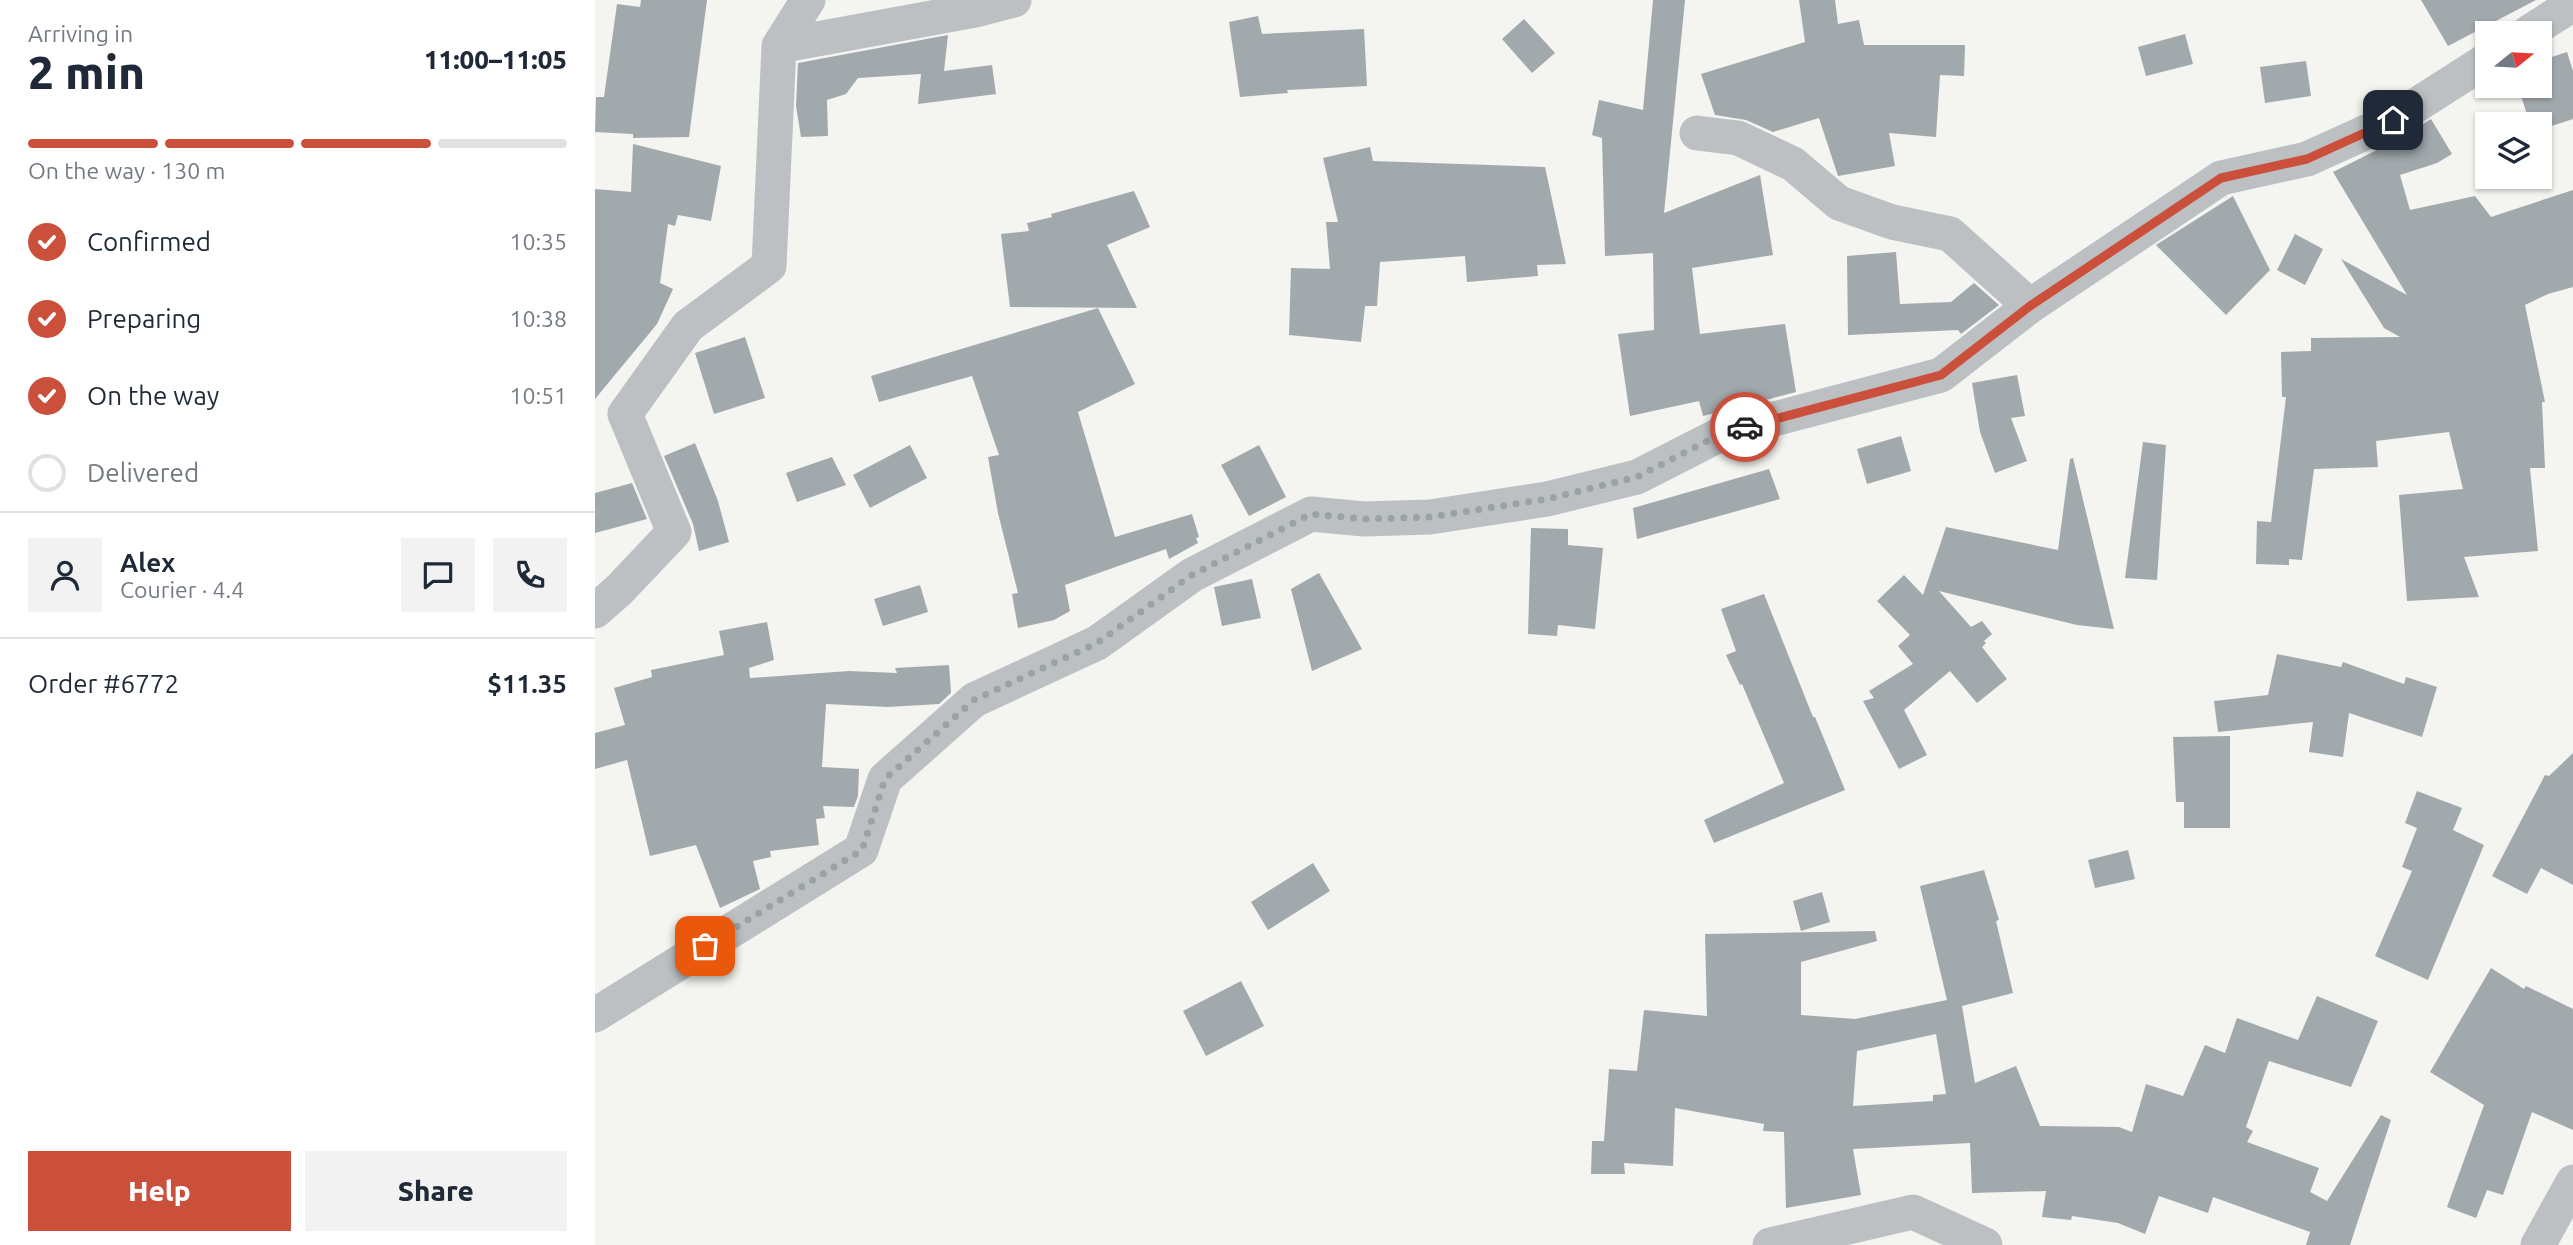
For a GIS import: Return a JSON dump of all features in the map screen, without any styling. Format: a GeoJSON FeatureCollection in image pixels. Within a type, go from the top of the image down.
{"type":"FeatureCollection","features":[{"type":"Feature","properties":{"kind":"street"},"geometry":{"type":"LineString","coordinates":[[595,611],[619,590],[674,532],[625,414],[688,326],[769,266],[779,46],[808,0]]}},
{"type":"Feature","properties":{"kind":"street"},"geometry":{"type":"LineString","coordinates":[[779,46],[975,10],[1014,0]]}},
{"type":"Feature","properties":{"kind":"street"},"geometry":{"type":"LineString","coordinates":[[2547,21],[2573,4]]}},
{"type":"Feature","properties":{"kind":"street"},"geometry":{"type":"LineString","coordinates":[[595,1015],[862,850],[885,779],[974,700],[1097,643],[1192,575],[1311,514],[1364,519],[1430,517],[1547,499],[1637,477],[1725,432],[1941,375],[2030,306],[2221,178],[2307,159],[2393,120],[2475,68]]}},
{"type":"Feature","properties":{"kind":"street"},"geometry":{"type":"LineString","coordinates":[[1697,133],[1738,138],[1793,164],[1839,203],[1892,222],[1950,234],[2030,306]]}},
{"type":"Feature","properties":{"kind":"street"},"geometry":{"type":"LineString","coordinates":[[2538,1245],[2573,1182]]}},
{"type":"Feature","properties":{"kind":"street"},"geometry":{"type":"LineString","coordinates":[[1770,1245],[1913,1212],[1985,1245]]}},
{"type":"Feature","properties":{"kind":"building"},"geometry":{"type":"Polygon","coordinates":[[[641,0],[707,0],[689,137],[633,138],[633,134],[595,132],[596,97],[604,97],[617,4],[640,7],[641,0]]]}},
{"type":"Feature","properties":{"kind":"building"},"geometry":{"type":"Polygon","coordinates":[[[1653,0],[1685,0],[1664,213],[1760,175],[1773,255],[1692,268],[1700,334],[1785,324],[1796,392],[1703,416],[1699,401],[1630,416],[1618,334],[1654,330],[1653,253],[1605,256],[1602,138],[1592,135],[1599,100],[1643,110],[1653,0]]]}},
{"type":"Feature","properties":{"kind":"building"},"geometry":{"type":"Polygon","coordinates":[[[1799,0],[1835,0],[1838,24],[1859,20],[1864,45],[1965,45],[1964,76],[1940,75],[1936,137],[1889,133],[1895,166],[1838,176],[1819,118],[1773,132],[1746,120],[1715,115],[1701,74],[1805,42],[1799,0]]]}},
{"type":"Feature","properties":{"kind":"building"},"geometry":{"type":"Polygon","coordinates":[[[2421,0],[2536,0],[2496,21],[2475,21],[2475,32],[2448,46],[2421,0]]]}},
{"type":"Feature","properties":{"kind":"building"},"geometry":{"type":"Polygon","coordinates":[[[1258,16],[1262,34],[1364,29],[1367,86],[1287,90],[1288,93],[1240,97],[1229,22],[1258,16]]]}},
{"type":"Feature","properties":{"kind":"building"},"geometry":{"type":"Polygon","coordinates":[[[1524,19],[1555,53],[1532,73],[1502,39],[1524,19]]]}},
{"type":"Feature","properties":{"kind":"building"},"geometry":{"type":"Polygon","coordinates":[[[2185,34],[2193,64],[2146,76],[2138,47],[2185,34]]]}},
{"type":"Feature","properties":{"kind":"building"},"geometry":{"type":"Polygon","coordinates":[[[948,35],[944,71],[992,65],[996,94],[918,104],[921,74],[858,78],[846,94],[827,100],[828,136],[801,137],[796,106],[798,63],[948,35]]]}},
{"type":"Feature","properties":{"kind":"building"},"geometry":{"type":"Polygon","coordinates":[[[2567,52],[2573,71],[2573,119],[2552,126],[2552,112],[2526,112],[2522,98],[2552,98],[2552,57],[2567,52]]]}},
{"type":"Feature","properties":{"kind":"building"},"geometry":{"type":"Polygon","coordinates":[[[2306,61],[2311,96],[2265,103],[2260,67],[2306,61]]]}},
{"type":"Feature","properties":{"kind":"building"},"geometry":{"type":"Polygon","coordinates":[[[2431,119],[2452,154],[2437,163],[2400,175],[2410,210],[2475,196],[2491,217],[2573,190],[2573,287],[2548,294],[2525,305],[2545,402],[2542,402],[2545,468],[2530,468],[2538,551],[2464,557],[2479,597],[2407,601],[2399,495],[2463,489],[2449,432],[2376,441],[2378,467],[2314,469],[2302,560],[2289,559],[2289,565],[2256,564],[2257,521],[2271,522],[2286,397],[2282,397],[2281,352],[2311,351],[2311,338],[2400,337],[2384,328],[2341,259],[2407,295],[2333,172],[2401,138],[2431,119]]]}},
{"type":"Feature","properties":{"kind":"building"},"geometry":{"type":"Polygon","coordinates":[[[633,144],[721,166],[711,221],[678,215],[675,226],[668,224],[660,283],[673,289],[657,324],[595,399],[595,189],[631,192],[633,144]]]}},
{"type":"Feature","properties":{"kind":"building"},"geometry":{"type":"Polygon","coordinates":[[[1370,147],[1373,161],[1545,167],[1566,264],[1537,265],[1538,276],[1467,282],[1465,256],[1380,262],[1377,306],[1365,306],[1361,342],[1289,335],[1291,268],[1330,269],[1326,222],[1338,222],[1323,158],[1370,147]]]}},
{"type":"Feature","properties":{"kind":"building"},"geometry":{"type":"Polygon","coordinates":[[[1134,191],[1150,227],[1107,245],[1137,308],[1010,307],[1001,234],[1029,231],[1027,223],[1134,191]]]}},
{"type":"Feature","properties":{"kind":"building"},"geometry":{"type":"Polygon","coordinates":[[[2233,196],[2270,270],[2226,315],[2156,245],[2233,196]]]}},
{"type":"Feature","properties":{"kind":"building"},"geometry":{"type":"Polygon","coordinates":[[[2295,234],[2323,249],[2305,285],[2277,270],[2295,234]]]}},
{"type":"Feature","properties":{"kind":"building"},"geometry":{"type":"Polygon","coordinates":[[[1896,252],[1900,304],[1951,302],[1974,283],[1999,305],[1961,334],[1958,330],[1848,335],[1847,256],[1896,252]]]}},
{"type":"Feature","properties":{"kind":"building"},"geometry":{"type":"Polygon","coordinates":[[[1098,308],[1135,384],[1078,412],[1115,537],[1192,514],[1199,537],[1196,538],[1198,543],[1169,559],[1166,549],[1065,585],[1070,611],[1054,620],[1018,628],[1012,594],[1018,593],[998,513],[988,457],[999,455],[972,376],[879,402],[871,376],[1098,308]]]}},
{"type":"Feature","properties":{"kind":"building"},"geometry":{"type":"Polygon","coordinates":[[[745,337],[765,398],[714,414],[695,353],[745,337]]]}},
{"type":"Feature","properties":{"kind":"building"},"geometry":{"type":"Polygon","coordinates":[[[2017,375],[2025,416],[2011,418],[2027,461],[1995,473],[1980,432],[1972,383],[2017,375]]]}},
{"type":"Feature","properties":{"kind":"building"},"geometry":{"type":"Polygon","coordinates":[[[1901,436],[1911,471],[1867,484],[1857,449],[1901,436]]]}},
{"type":"Feature","properties":{"kind":"building"},"geometry":{"type":"Polygon","coordinates":[[[2143,442],[2166,445],[2157,580],[2125,578],[2143,442]]]}},
{"type":"Feature","properties":{"kind":"building"},"geometry":{"type":"Polygon","coordinates":[[[695,443],[718,501],[729,542],[699,551],[693,524],[664,456],[695,443]]]}},
{"type":"Feature","properties":{"kind":"building"},"geometry":{"type":"Polygon","coordinates":[[[910,445],[927,478],[870,508],[853,475],[910,445]]]}},
{"type":"Feature","properties":{"kind":"building"},"geometry":{"type":"Polygon","coordinates":[[[1259,445],[1286,497],[1249,516],[1221,465],[1259,445]]]}},
{"type":"Feature","properties":{"kind":"building"},"geometry":{"type":"Polygon","coordinates":[[[832,457],[846,485],[797,502],[786,473],[832,457]]]}},
{"type":"Feature","properties":{"kind":"building"},"geometry":{"type":"Polygon","coordinates":[[[2073,458],[2114,629],[2077,625],[1939,591],[1971,627],[1982,621],[1992,634],[1982,647],[2007,679],[1977,703],[1950,671],[1904,710],[1927,755],[1899,769],[1863,701],[1874,698],[1869,691],[1913,664],[1898,646],[1910,635],[1877,601],[1904,575],[1923,595],[1946,527],[2058,550],[2070,459],[2073,458]]]}},
{"type":"Feature","properties":{"kind":"building"},"geometry":{"type":"Polygon","coordinates":[[[1769,469],[1780,499],[1637,539],[1633,508],[1769,469]]]}},
{"type":"Feature","properties":{"kind":"building"},"geometry":{"type":"Polygon","coordinates":[[[632,483],[647,519],[595,533],[595,493],[632,483]]]}},
{"type":"Feature","properties":{"kind":"building"},"geometry":{"type":"Polygon","coordinates":[[[1531,528],[1568,529],[1568,545],[1603,548],[1595,629],[1558,625],[1557,636],[1528,634],[1531,528]]]}},
{"type":"Feature","properties":{"kind":"building"},"geometry":{"type":"Polygon","coordinates":[[[1319,573],[1362,649],[1312,671],[1291,589],[1319,573]]]}},
{"type":"Feature","properties":{"kind":"building"},"geometry":{"type":"Polygon","coordinates":[[[1252,579],[1261,618],[1222,626],[1214,587],[1252,579]]]}},
{"type":"Feature","properties":{"kind":"building"},"geometry":{"type":"Polygon","coordinates":[[[920,585],[928,612],[883,626],[874,599],[920,585]]]}},
{"type":"Feature","properties":{"kind":"building"},"geometry":{"type":"Polygon","coordinates":[[[1764,594],[1845,790],[1714,843],[1704,820],[1784,783],[1742,684],[1740,685],[1726,655],[1736,651],[1721,609],[1764,594]]]}},
{"type":"Feature","properties":{"kind":"building"},"geometry":{"type":"Polygon","coordinates":[[[767,622],[774,660],[749,668],[750,678],[849,671],[897,673],[895,668],[949,665],[951,693],[939,704],[888,707],[826,704],[822,767],[859,769],[858,796],[854,807],[823,806],[825,818],[816,819],[819,845],[770,851],[771,857],[753,861],[760,889],[720,908],[696,845],[650,856],[627,760],[595,769],[595,733],[625,725],[614,688],[652,677],[651,670],[724,655],[719,631],[767,622]]]}},
{"type":"Feature","properties":{"kind":"building"},"geometry":{"type":"Polygon","coordinates":[[[2277,654],[2341,667],[2343,662],[2404,684],[2406,677],[2437,687],[2422,737],[2349,713],[2343,757],[2309,752],[2313,722],[2218,732],[2214,701],[2268,695],[2277,654]]]}},
{"type":"Feature","properties":{"kind":"building"},"geometry":{"type":"Polygon","coordinates":[[[2230,736],[2230,828],[2184,828],[2184,802],[2176,802],[2173,737],[2230,736]]]}},
{"type":"Feature","properties":{"kind":"building"},"geometry":{"type":"Polygon","coordinates":[[[2573,753],[2573,885],[2541,868],[2527,894],[2492,876],[2545,775],[2549,776],[2573,753]]]}},
{"type":"Feature","properties":{"kind":"building"},"geometry":{"type":"Polygon","coordinates":[[[2417,791],[2462,808],[2453,830],[2484,845],[2428,980],[2375,956],[2412,871],[2402,867],[2417,828],[2405,823],[2417,791]]]}},
{"type":"Feature","properties":{"kind":"building"},"geometry":{"type":"Polygon","coordinates":[[[2128,850],[2135,879],[2095,888],[2088,860],[2128,850]]]}},
{"type":"Feature","properties":{"kind":"building"},"geometry":{"type":"Polygon","coordinates":[[[1313,863],[1330,891],[1268,930],[1251,902],[1313,863]]]}},
{"type":"Feature","properties":{"kind":"building"},"geometry":{"type":"Polygon","coordinates":[[[1984,870],[1999,920],[1996,921],[2013,993],[1962,1006],[1975,1083],[2016,1066],[2040,1126],[2119,1127],[2132,1132],[2146,1084],[2183,1096],[2205,1045],[2225,1053],[2237,1018],[2298,1040],[2317,996],[2378,1021],[2351,1087],[2269,1061],[2246,1127],[2253,1131],[2247,1142],[2319,1168],[2310,1192],[2327,1201],[2381,1115],[2391,1120],[2350,1245],[2306,1245],[2310,1232],[2213,1197],[2208,1213],[2159,1196],[2145,1234],[2118,1223],[2072,1216],[2071,1220],[2042,1217],[2046,1191],[1972,1193],[1970,1143],[1853,1149],[1861,1195],[1786,1208],[1784,1132],[1763,1131],[1764,1124],[1675,1108],[1673,1166],[1624,1163],[1625,1174],[1591,1174],[1592,1141],[1604,1141],[1609,1069],[1637,1071],[1644,1010],[1707,1016],[1705,934],[1875,931],[1877,941],[1801,962],[1801,1015],[1855,1019],[1947,1000],[1920,886],[1984,870]],[[1936,1034],[1857,1051],[1853,1106],[1933,1101],[1933,1095],[1946,1094],[1936,1034]]]}},
{"type":"Feature","properties":{"kind":"building"},"geometry":{"type":"Polygon","coordinates":[[[1822,892],[1830,922],[1801,931],[1793,901],[1822,892]]]}},
{"type":"Feature","properties":{"kind":"building"},"geometry":{"type":"Polygon","coordinates":[[[2491,968],[2524,989],[2526,986],[2573,1009],[2573,1130],[2532,1112],[2503,1195],[2487,1190],[2476,1218],[2447,1207],[2484,1105],[2430,1072],[2491,968]]]}},
{"type":"Feature","properties":{"kind":"building"},"geometry":{"type":"Polygon","coordinates":[[[1241,981],[1264,1026],[1206,1056],[1183,1011],[1241,981]]]}},
{"type":"Feature","properties":{"kind":"way so far"},"geometry":{"type":"LineString","coordinates":[[705,946],[862,850],[885,779],[974,700],[1097,643],[1192,575],[1311,514],[1364,519],[1430,517],[1547,499],[1637,477],[1725,432],[1745,427]]}},
{"type":"Feature","properties":{"kind":"route"},"geometry":{"type":"LineString","coordinates":[[1745,427],[1941,375],[2030,306],[2221,178],[2307,159],[2393,120]]}}]}
